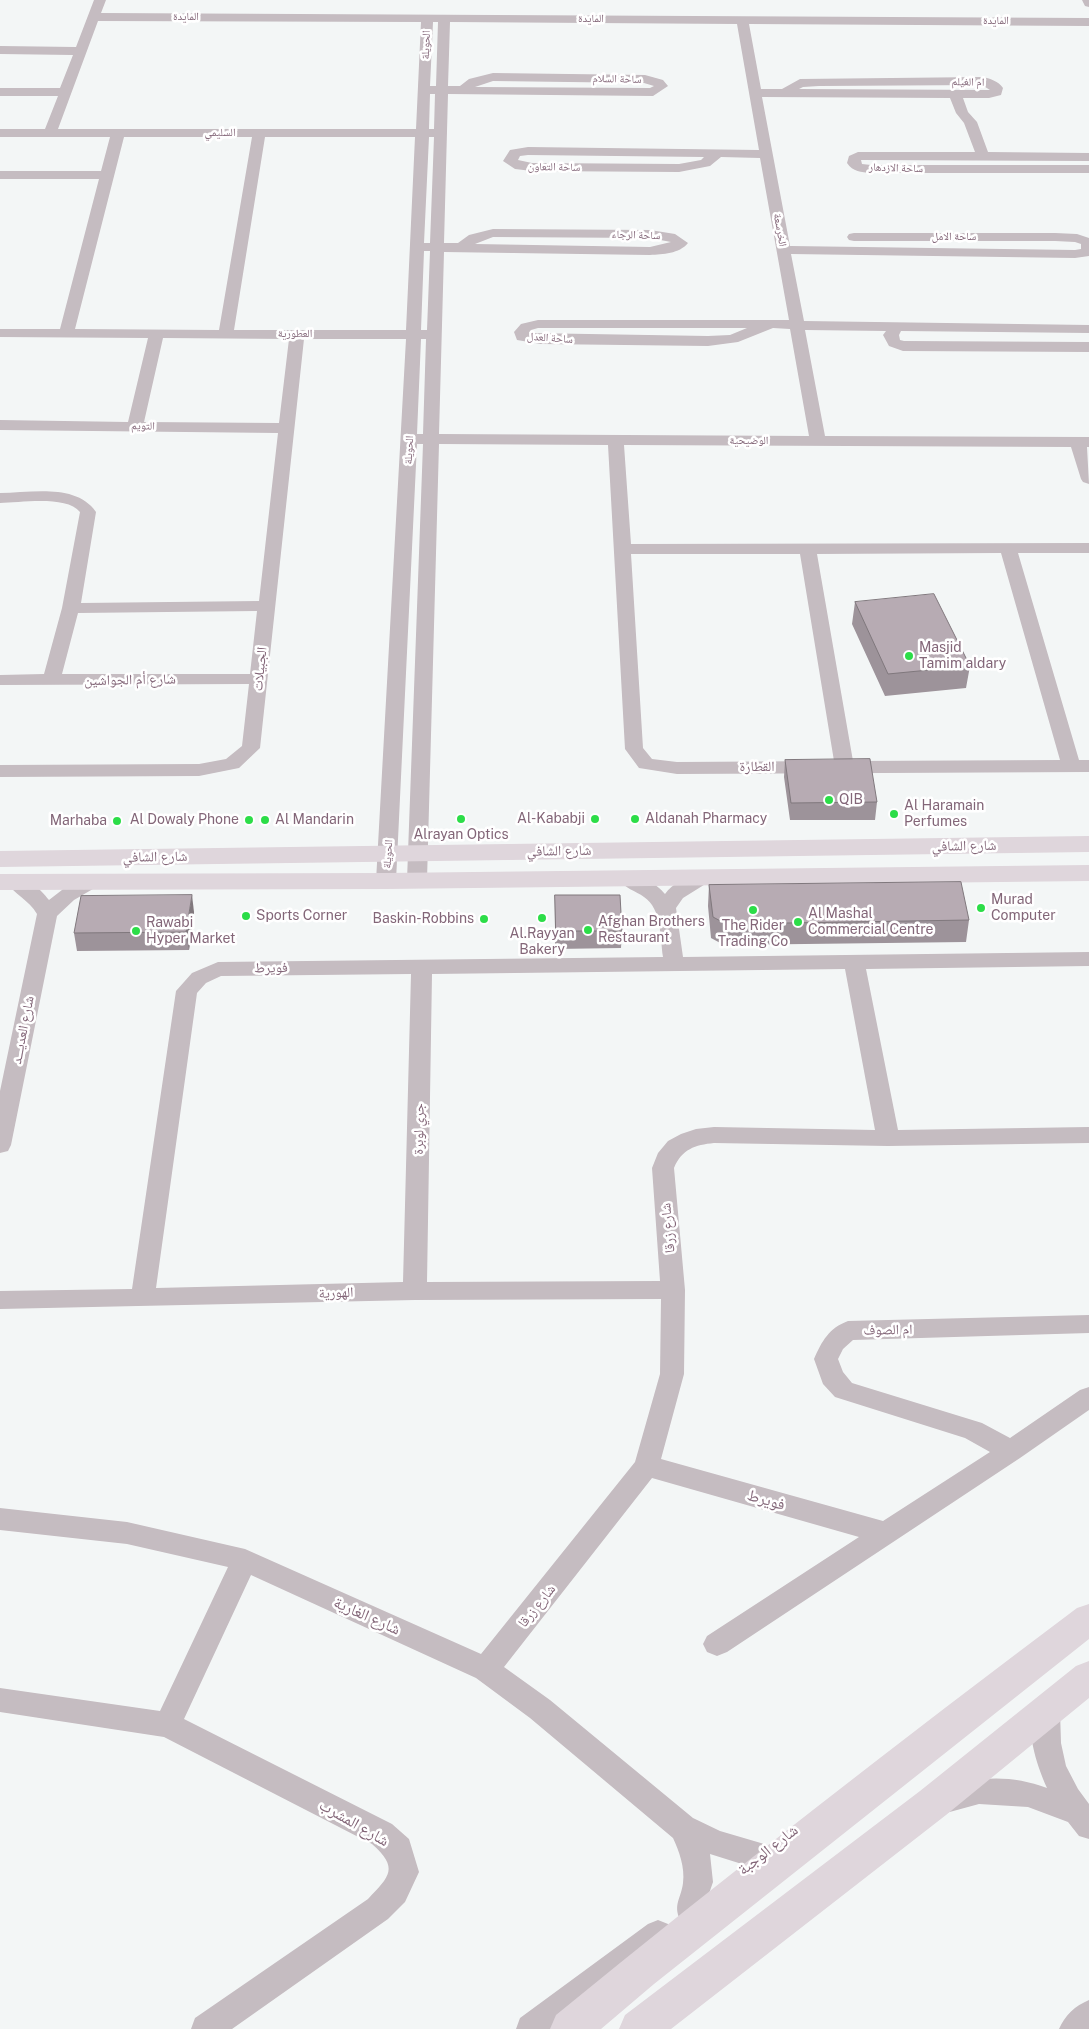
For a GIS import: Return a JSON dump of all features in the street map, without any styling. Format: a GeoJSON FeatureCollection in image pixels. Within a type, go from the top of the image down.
{"type":"FeatureCollection","features":[{"type":"Feature","properties":{"kind":"main road","name":"شارع الشافي"},"geometry":{"type":"LineString","coordinates":[[0,859],[1089,844]]}},
{"type":"Feature","properties":{"kind":"main road","name":"شارع الشافي"},"geometry":{"type":"LineString","coordinates":[[8,882],[386,881],[1089,873]]}},
{"type":"Feature","properties":{"kind":"main road","name":"شارع الوجبة"},"geometry":{"type":"LineString","coordinates":[[570,2029],[640,1971],[1010,1679],[1089,1620]]}},
{"type":"Feature","properties":{"kind":"main road"},"geometry":{"type":"LineString","coordinates":[[639,2029],[933,1803],[1089,1677]]}},
{"type":"Feature","properties":{"kind":"street"},"geometry":{"type":"LineString","coordinates":[[50,133],[100,0]]}},
{"type":"Feature","properties":{"kind":"street","name":"المايدة"},"geometry":{"type":"LineString","coordinates":[[93,17],[1089,22]]}},
{"type":"Feature","properties":{"kind":"street","name":"الحويلة"},"geometry":{"type":"LineString","coordinates":[[417,880],[444,18]]}},
{"type":"Feature","properties":{"kind":"street","name":"الحويلة"},"geometry":{"type":"LineString","coordinates":[[386,881],[414,335],[427,19]]}},
{"type":"Feature","properties":{"kind":"street","name":"الخرسعة"},"geometry":{"type":"LineString","coordinates":[[742,20],[818,441]]}},
{"type":"Feature","properties":{"kind":"street"},"geometry":{"type":"LineString","coordinates":[[0,50],[80,51]]}},
{"type":"Feature","properties":{"kind":"street","name":"ساحة السلام"},"geometry":{"type":"LineString","coordinates":[[424,90],[653,92],[662,86],[659,82],[645,79],[492,77],[473,82],[463,90]]}},
{"type":"Feature","properties":{"kind":"street","name":"ام الغيلم"},"geometry":{"type":"LineString","coordinates":[[755,93],[989,94],[996,92],[997,88],[990,83],[983,82],[819,82],[800,83],[784,93]]}},
{"type":"Feature","properties":{"kind":"street"},"geometry":{"type":"LineString","coordinates":[[0,92],[65,92]]}},
{"type":"Feature","properties":{"kind":"street"},"geometry":{"type":"LineString","coordinates":[[956,94],[962,113],[970,122],[984,156]]}},
{"type":"Feature","properties":{"kind":"street","name":"السليمي"},"geometry":{"type":"LineString","coordinates":[[0,133],[440,133]]}},
{"type":"Feature","properties":{"kind":"street"},"geometry":{"type":"LineString","coordinates":[[66,334],[118,133]]}},
{"type":"Feature","properties":{"kind":"street"},"geometry":{"type":"LineString","coordinates":[[226,334],[259,133]]}},
{"type":"Feature","properties":{"kind":"street","name":"ساحة التعاون"},"geometry":{"type":"LineString","coordinates":[[717,154],[705,163],[679,168],[532,167],[520,166],[510,161],[515,153],[528,151],[766,154]]}},
{"type":"Feature","properties":{"kind":"street","name":"ساحة الازدهار"},"geometry":{"type":"LineString","coordinates":[[1089,157],[868,155],[854,158],[854,163],[858,167],[871,169],[1069,171],[1089,169]]}},
{"type":"Feature","properties":{"kind":"street"},"geometry":{"type":"LineString","coordinates":[[0,175],[107,175]]}},
{"type":"Feature","properties":{"kind":"street","name":"ساحة الرجاء"},"geometry":{"type":"LineString","coordinates":[[418,248],[462,247],[650,251],[668,249],[681,243],[676,238],[650,234],[494,233],[474,238],[462,247]]}},
{"type":"Feature","properties":{"kind":"street","name":"ساحة الامل"},"geometry":{"type":"LineString","coordinates":[[784,250],[1075,254],[1084,253],[1089,248]]}},
{"type":"Feature","properties":{"kind":"street","name":"ساحة العدل"},"geometry":{"type":"LineString","coordinates":[[772,323],[733,339],[708,341],[541,339],[522,337],[521,332],[526,327],[538,324],[772,323],[797,325],[1089,329]]}},
{"type":"Feature","properties":{"kind":"street"},"geometry":{"type":"LineString","coordinates":[[896,326],[891,335],[894,342],[903,346],[1089,347]]}},
{"type":"Feature","properties":{"kind":"street","name":"العطورية"},"geometry":{"type":"LineString","coordinates":[[0,333],[434,334]]}},
{"type":"Feature","properties":{"kind":"street"},"geometry":{"type":"LineString","coordinates":[[135,426],[156,334]]}},
{"type":"Feature","properties":{"kind":"street","name":"الجبيلات"},"geometry":{"type":"LineString","coordinates":[[0,771],[200,770],[232,764],[251,748],[297,334]]}},
{"type":"Feature","properties":{"kind":"street","name":"التويم"},"geometry":{"type":"LineString","coordinates":[[0,426],[286,428]]}},
{"type":"Feature","properties":{"kind":"street","name":"الوضيحية"},"geometry":{"type":"LineString","coordinates":[[409,438],[1083,442]]}},
{"type":"Feature","properties":{"kind":"street","name":"القطارة"},"geometry":{"type":"LineString","coordinates":[[616,440],[634,750],[646,764],[677,768],[1080,766]]}},
{"type":"Feature","properties":{"kind":"street"},"geometry":{"type":"LineString","coordinates":[[1083,442],[1089,480]]}},
{"type":"Feature","properties":{"kind":"street"},"geometry":{"type":"LineString","coordinates":[[2,503],[64,497],[85,506],[88,512],[71,608],[51,681]]}},
{"type":"Feature","properties":{"kind":"street"},"geometry":{"type":"LineString","coordinates":[[1008,548],[1080,766]]}},
{"type":"Feature","properties":{"kind":"street"},"geometry":{"type":"LineString","coordinates":[[623,549],[1089,548]]}},
{"type":"Feature","properties":{"kind":"street"},"geometry":{"type":"LineString","coordinates":[[808,549],[844,767]]}},
{"type":"Feature","properties":{"kind":"street"},"geometry":{"type":"LineString","coordinates":[[71,608],[267,606]]}},
{"type":"Feature","properties":{"kind":"street"},"geometry":{"type":"LineString","coordinates":[[399,636],[424,636]]}},
{"type":"Feature","properties":{"kind":"street","name":"شارع أم الجواشين"},"geometry":{"type":"LineString","coordinates":[[0,680],[260,679]]}},
{"type":"Feature","properties":{"kind":"street"},"geometry":{"type":"LineString","coordinates":[[628,878],[653,893],[666,908],[674,964]]}},
{"type":"Feature","properties":{"kind":"street"},"geometry":{"type":"LineString","coordinates":[[666,908],[676,893],[700,878]]}},
{"type":"Feature","properties":{"kind":"street"},"geometry":{"type":"LineString","coordinates":[[8,882],[30,891],[40,902],[47,914],[58,901],[73,890],[91,881]]}},
{"type":"Feature","properties":{"kind":"street","name":"شارع العديـــد"},"geometry":{"type":"LineString","coordinates":[[0,1145],[47,914]]}},
{"type":"Feature","properties":{"kind":"street","name":"فويرط"},"geometry":{"type":"LineString","coordinates":[[143,1298],[187,991],[199,978],[218,969],[1089,959]]}},
{"type":"Feature","properties":{"kind":"street"},"geometry":{"type":"LineString","coordinates":[[854,962],[888,1138]]}},
{"type":"Feature","properties":{"kind":"street","name":"جري لوبرة"},"geometry":{"type":"LineString","coordinates":[[415,1291],[422,967]]}},
{"type":"Feature","properties":{"kind":"street","name":"شارع زرقا"},"geometry":{"type":"LineString","coordinates":[[486,1670],[647,1466],[672,1374],[673,1290],[663,1168],[667,1156],[675,1147],[699,1136],[888,1138],[1089,1135]]}},
{"type":"Feature","properties":{"kind":"street","name":"الهورية"},"geometry":{"type":"LineString","coordinates":[[0,1300],[415,1291],[673,1290]]}},
{"type":"Feature","properties":{"kind":"street","name":"ام الصوف"},"geometry":{"type":"LineString","coordinates":[[1011,1451],[973,1430],[844,1390],[832,1377],[826,1359],[833,1343],[848,1331],[1089,1324]]}},
{"type":"Feature","properties":{"kind":"street"},"geometry":{"type":"LineString","coordinates":[[717,1644],[1011,1451],[1089,1397]]}},
{"type":"Feature","properties":{"kind":"street","name":"فويرط"},"geometry":{"type":"LineString","coordinates":[[647,1466],[885,1533]]}},
{"type":"Feature","properties":{"kind":"street","name":"شارع الغارية"},"geometry":{"type":"LineString","coordinates":[[0,1519],[127,1533],[245,1560],[486,1670],[540,1709],[683,1828],[707,1842],[734,1851],[761,1856]]}},
{"type":"Feature","properties":{"kind":"street"},"geometry":{"type":"LineString","coordinates":[[168,1725],[245,1560]]}},
{"type":"Feature","properties":{"kind":"street","name":"شارع الوجبة"},"geometry":{"type":"LineString","coordinates":[[531,2029],[761,1856],[806,1819],[936,1734],[1010,1679]]}},
{"type":"Feature","properties":{"kind":"street","name":"شارع المشرب"},"geometry":{"type":"LineString","coordinates":[[0,1700],[168,1725],[382,1834],[399,1849],[404,1872],[395,1892],[378,1909],[206,2029]]}},
{"type":"Feature","properties":{"kind":"street"},"geometry":{"type":"LineString","coordinates":[[1046,1711],[1047,1745],[1057,1779],[1083,1819]]}},
{"type":"Feature","properties":{"kind":"street"},"geometry":{"type":"LineString","coordinates":[[933,1803],[979,1791],[1028,1794],[1083,1819]]}},
{"type":"Feature","properties":{"kind":"street","name":"شارع الغارية"},"geometry":{"type":"LineString","coordinates":[[683,1828],[695,1854],[698,1882],[690,1910]]}},
{"type":"Feature","properties":{"kind":"street"},"geometry":{"type":"LineString","coordinates":[[1074,2029],[1089,2015]]}},
{"type":"Feature","properties":{"kind":"building"},"geometry":{"type":"Polygon","coordinates":[[[934,594],[970,666],[888,674],[855,602],[934,594]]]}},
{"type":"Feature","properties":{"kind":"building"},"geometry":{"type":"Polygon","coordinates":[[[870,759],[877,802],[791,803],[785,760],[870,759]]]}},
{"type":"Feature","properties":{"kind":"building"},"geometry":{"type":"Polygon","coordinates":[[[961,882],[969,920],[726,924],[713,917],[709,885],[961,882]]]}},
{"type":"Feature","properties":{"kind":"building"},"geometry":{"type":"Polygon","coordinates":[[[192,895],[186,932],[74,933],[81,896],[192,895]]]}},
{"type":"Feature","properties":{"kind":"building"},"geometry":{"type":"Polygon","coordinates":[[[555,895],[620,895],[622,931],[556,931],[555,895]]]}},
{"type":"Feature","properties":{"kind":"place","name":"Masjid Tamim aldary"},"geometry":{"type":"Point","coordinates":[909,656]}},
{"type":"Feature","properties":{"kind":"place","name":"QIB"},"geometry":{"type":"Point","coordinates":[829,800]}},
{"type":"Feature","properties":{"kind":"place","name":"Al Haramain Perfumes"},"geometry":{"type":"Point","coordinates":[894,814]}},
{"type":"Feature","properties":{"kind":"place","name":"Alrayan Optics"},"geometry":{"type":"Point","coordinates":[461,819]}},
{"type":"Feature","properties":{"kind":"place","name":"Al-Kababji"},"geometry":{"type":"Point","coordinates":[595,819]}},
{"type":"Feature","properties":{"kind":"place","name":"Aldanah Pharmacy"},"geometry":{"type":"Point","coordinates":[635,819]}},
{"type":"Feature","properties":{"kind":"place","name":"Al Dowaly Phone"},"geometry":{"type":"Point","coordinates":[249,820]}},
{"type":"Feature","properties":{"kind":"place","name":"Al Mandarin"},"geometry":{"type":"Point","coordinates":[265,820]}},
{"type":"Feature","properties":{"kind":"place","name":"Marhaba"},"geometry":{"type":"Point","coordinates":[117,821]}},
{"type":"Feature","properties":{"kind":"place","name":"Murad Computer"},"geometry":{"type":"Point","coordinates":[981,908]}},
{"type":"Feature","properties":{"kind":"place","name":"The Rider Trading Co"},"geometry":{"type":"Point","coordinates":[753,910]}},
{"type":"Feature","properties":{"kind":"place","name":"Sports Corner"},"geometry":{"type":"Point","coordinates":[246,916]}},
{"type":"Feature","properties":{"kind":"place","name":"Al.Rayyan Bakery"},"geometry":{"type":"Point","coordinates":[542,918]}},
{"type":"Feature","properties":{"kind":"place","name":"Baskin-Robbins"},"geometry":{"type":"Point","coordinates":[484,919]}},
{"type":"Feature","properties":{"kind":"place","name":"Al Mashal Commercial Centre"},"geometry":{"type":"Point","coordinates":[798,922]}},
{"type":"Feature","properties":{"kind":"place","name":"Afghan Brothers Restaurant"},"geometry":{"type":"Point","coordinates":[588,930]}},
{"type":"Feature","properties":{"kind":"place","name":"Rawabi Hyper Market"},"geometry":{"type":"Point","coordinates":[136,931]}}]}
